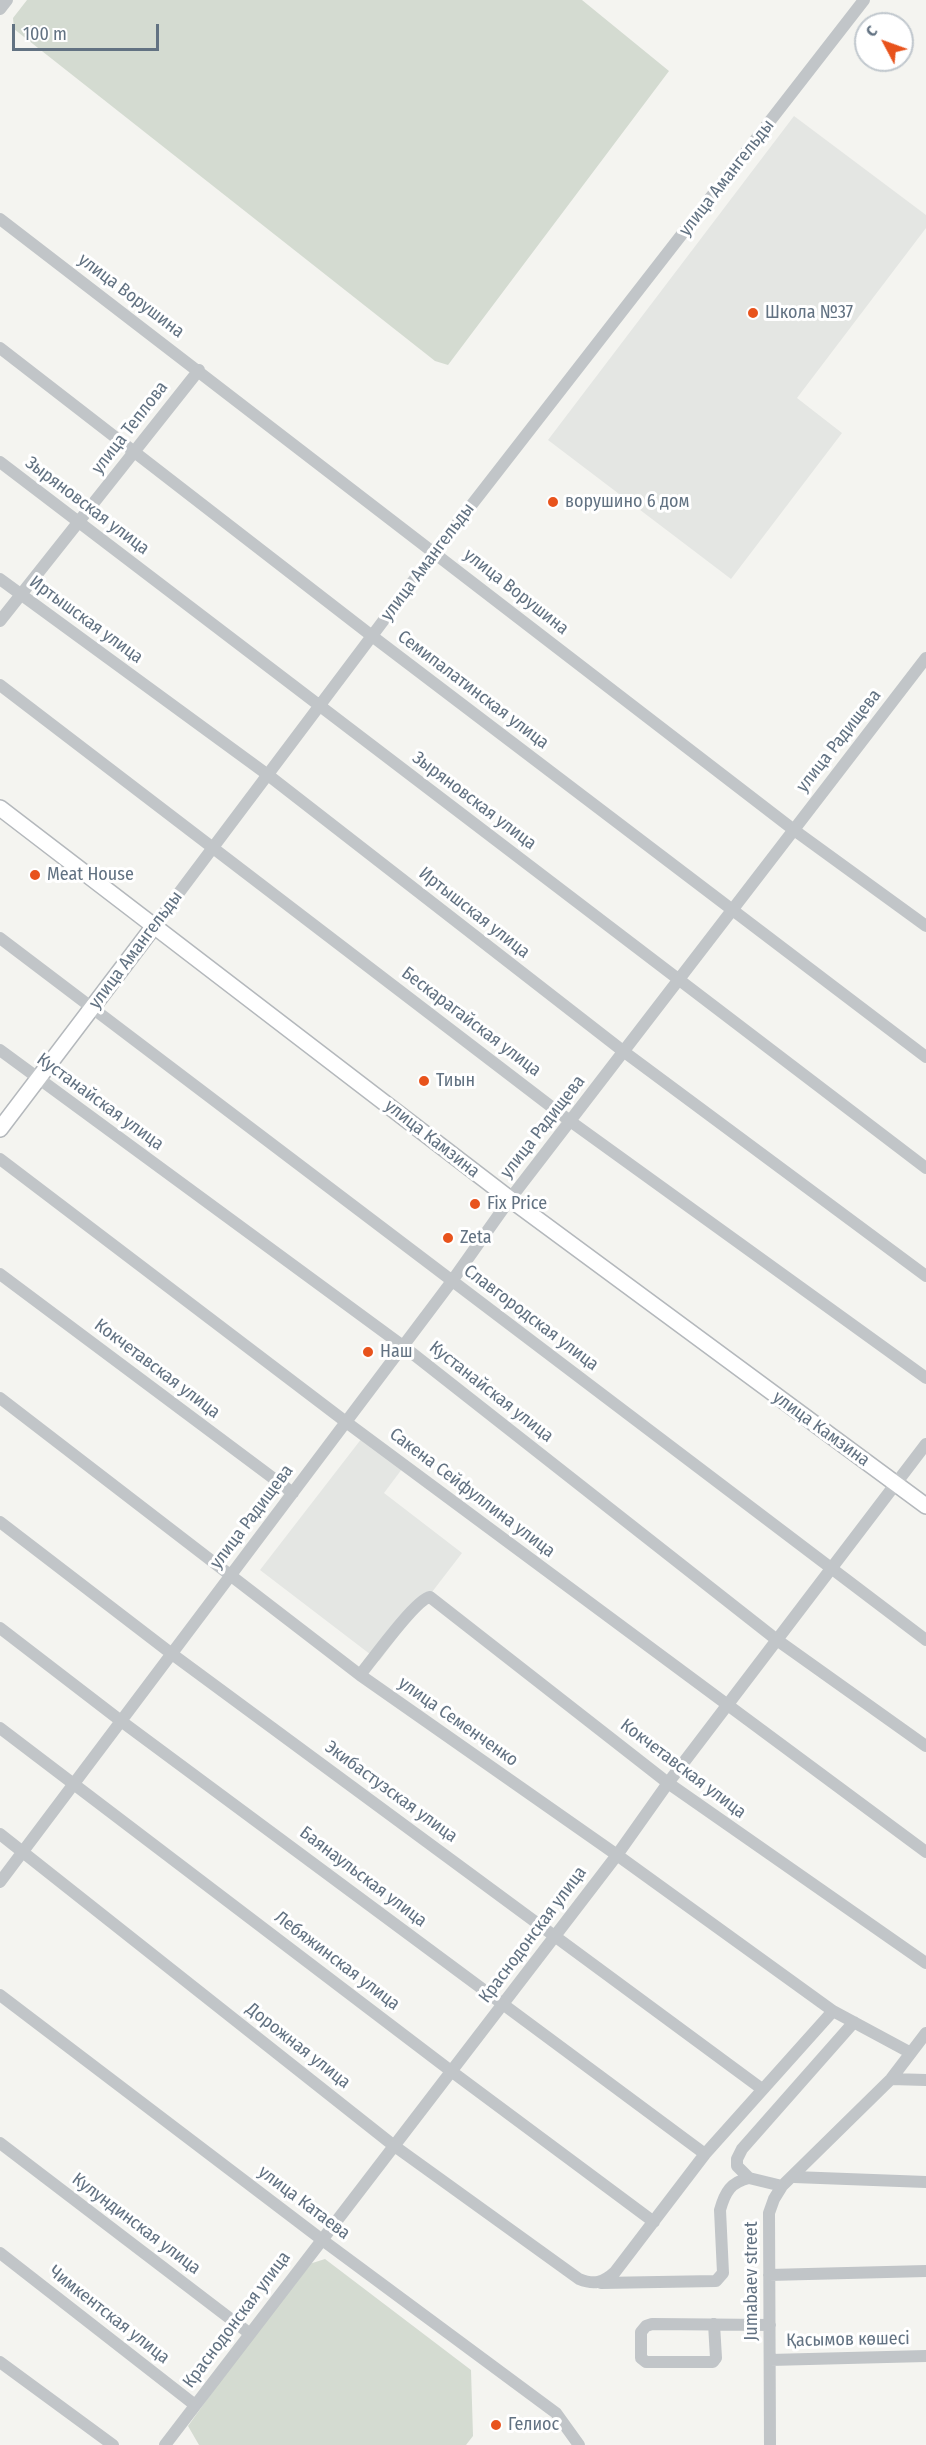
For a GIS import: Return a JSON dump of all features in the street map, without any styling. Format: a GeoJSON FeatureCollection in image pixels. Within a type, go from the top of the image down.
{"type":"FeatureCollection","features":[{"type":"Feature","properties":{"kind":"main road","name":"улица Камзина"},"geometry":{"type":"LineString","coordinates":[[0,808],[510,1199],[926,1506]]}},
{"type":"Feature","properties":{"kind":"main road","name":"улица Амангельды"},"geometry":{"type":"LineString","coordinates":[[0,1129],[154,926]]}},
{"type":"Feature","properties":{"kind":"street"},"geometry":{"type":"LineString","coordinates":[[0,9],[7,0]]}},
{"type":"Feature","properties":{"kind":"street","name":"улица Амангельды"},"geometry":{"type":"LineString","coordinates":[[154,926],[435,552],[864,0]]}},
{"type":"Feature","properties":{"kind":"street","name":"улица Ворушина"},"geometry":{"type":"LineString","coordinates":[[0,219],[794,830],[926,926]]}},
{"type":"Feature","properties":{"kind":"street","name":"Семипалатинская улица"},"geometry":{"type":"LineString","coordinates":[[0,348],[372,636],[926,1057]]}},
{"type":"Feature","properties":{"kind":"street","name":"улица Теплова"},"geometry":{"type":"LineString","coordinates":[[0,621],[199,370]]}},
{"type":"Feature","properties":{"kind":"street","name":"Зыряновская улица"},"geometry":{"type":"LineString","coordinates":[[0,462],[926,1168]]}},
{"type":"Feature","properties":{"kind":"street","name":"Иртышская улица"},"geometry":{"type":"LineString","coordinates":[[0,579],[268,776],[623,1051],[926,1276]]}},
{"type":"Feature","properties":{"kind":"street","name":"улица Радищева"},"geometry":{"type":"LineString","coordinates":[[0,1882],[452,1281],[510,1199],[926,658]]}},
{"type":"Feature","properties":{"kind":"street","name":"Бескарагайская улица"},"geometry":{"type":"LineString","coordinates":[[0,685],[570,1120],[926,1378]]}},
{"type":"Feature","properties":{"kind":"street","name":"Славгородская улица"},"geometry":{"type":"LineString","coordinates":[[0,938],[926,1640]]}},
{"type":"Feature","properties":{"kind":"street","name":"Кустанайская улица"},"geometry":{"type":"LineString","coordinates":[[0,1050],[403,1346],[777,1640],[926,1746]]}},
{"type":"Feature","properties":{"kind":"street","name":"Сакена Сейфуллина улица"},"geometry":{"type":"LineString","coordinates":[[0,1159],[346,1422],[926,1852]]}},
{"type":"Feature","properties":{"kind":"street","name":"Кокчетавская улица"},"geometry":{"type":"LineString","coordinates":[[0,1274],[293,1493]]}},
{"type":"Feature","properties":{"kind":"street","name":"улица Семенченко"},"geometry":{"type":"LineString","coordinates":[[0,1398],[360,1675],[617,1855],[833,2011],[911,2053]]}},
{"type":"Feature","properties":{"kind":"street","name":"Краснодонская улица"},"geometry":{"type":"LineString","coordinates":[[165,2445],[617,1855],[668,1783],[926,1444]]}},
{"type":"Feature","properties":{"kind":"street","name":"Экибастузская улица"},"geometry":{"type":"LineString","coordinates":[[0,1522],[172,1654],[762,2089]]}},
{"type":"Feature","properties":{"kind":"street","name":"Кокчетавская улица"},"geometry":{"type":"LineString","coordinates":[[360,1675],[414,1608],[425,1597],[430,1597],[668,1783],[926,1963]]}},
{"type":"Feature","properties":{"kind":"street","name":"Баянаульская улица"},"geometry":{"type":"LineString","coordinates":[[0,1628],[121,1721],[705,2154]]}},
{"type":"Feature","properties":{"kind":"street","name":"Лебяжинская улица"},"geometry":{"type":"LineString","coordinates":[[0,1728],[451,2071],[654,2222]]}},
{"type":"Feature","properties":{"kind":"street","name":"Дорожная улица"},"geometry":{"type":"LineString","coordinates":[[0,1834],[393,2145],[579,2279],[588,2283],[597,2283]]}},
{"type":"Feature","properties":{"kind":"street","name":"улица Катаева"},"geometry":{"type":"LineString","coordinates":[[0,1995],[321,2239],[556,2413],[579,2445]]}},
{"type":"Feature","properties":{"kind":"street"},"geometry":{"type":"LineString","coordinates":[[597,2283],[605,2281],[615,2272],[705,2154],[833,2011]]}},
{"type":"Feature","properties":{"kind":"street"},"geometry":{"type":"LineString","coordinates":[[749,2178],[737,2166],[737,2159],[742,2149],[854,2022]]}},
{"type":"Feature","properties":{"kind":"street","name":"Jumabaev street"},"geometry":{"type":"LineString","coordinates":[[770,2445],[769,2213],[774,2199],[782,2186],[794,2177],[891,2079],[926,2033]]}},
{"type":"Feature","properties":{"kind":"street"},"geometry":{"type":"LineString","coordinates":[[891,2079],[926,2080]]}},
{"type":"Feature","properties":{"kind":"street","name":"Кулундинская улица"},"geometry":{"type":"LineString","coordinates":[[0,2143],[249,2334]]}},
{"type":"Feature","properties":{"kind":"street"},"geometry":{"type":"LineString","coordinates":[[794,2177],[926,2182]]}},
{"type":"Feature","properties":{"kind":"street"},"geometry":{"type":"LineString","coordinates":[[597,2283],[716,2281],[723,2273],[720,2210],[729,2187],[736,2181],[749,2178],[782,2186]]}},
{"type":"Feature","properties":{"kind":"street","name":"Чимкентская улица"},"geometry":{"type":"LineString","coordinates":[[0,2253],[195,2405]]}},
{"type":"Feature","properties":{"kind":"street"},"geometry":{"type":"LineString","coordinates":[[769,2275],[926,2271]]}},
{"type":"Feature","properties":{"kind":"street"},"geometry":{"type":"LineString","coordinates":[[714,2324],[716,2358],[713,2362],[646,2362],[641,2358],[641,2332],[646,2326],[714,2324],[770,2325]]}},
{"type":"Feature","properties":{"kind":"street","name":"Қасымов көшесі"},"geometry":{"type":"LineString","coordinates":[[770,2360],[926,2356]]}},
{"type":"Feature","properties":{"kind":"street"},"geometry":{"type":"LineString","coordinates":[[0,2362],[113,2445]]}},
{"type":"Feature","properties":{"kind":"shaded area"},"geometry":{"type":"Polygon","coordinates":[[[27,0],[582,0],[669,71],[448,365],[435,361],[14,29],[13,18],[27,0]]]}},
{"type":"Feature","properties":{"kind":"shaded area","name":"Школа №37"},"geometry":{"type":"Polygon","coordinates":[[[794,116],[926,215],[926,228],[797,398],[842,433],[731,579],[548,440],[794,116]]]}},
{"type":"Feature","properties":{"kind":"shaded area"},"geometry":{"type":"Polygon","coordinates":[[[362,1438],[402,1469],[384,1493],[462,1553],[379,1661],[260,1570],[362,1438]]]}},
{"type":"Feature","properties":{"kind":"shaded area"},"geometry":{"type":"Polygon","coordinates":[[[325,2259],[471,2370],[473,2436],[466,2445],[199,2445],[188,2426],[303,2266],[325,2259]]]}},
{"type":"Feature","properties":{"kind":"place","name":"Школа №37"},"geometry":{"type":"Point","coordinates":[753,313]}},
{"type":"Feature","properties":{"kind":"place","name":"ворушино 6 дом"},"geometry":{"type":"Point","coordinates":[553,502]}},
{"type":"Feature","properties":{"kind":"place","name":"Meat House"},"geometry":{"type":"Point","coordinates":[35,875]}},
{"type":"Feature","properties":{"kind":"place","name":"Тиын"},"geometry":{"type":"Point","coordinates":[424,1081]}},
{"type":"Feature","properties":{"kind":"place","name":"Fix Price"},"geometry":{"type":"Point","coordinates":[475,1204]}},
{"type":"Feature","properties":{"kind":"place","name":"Zeta"},"geometry":{"type":"Point","coordinates":[448,1238]}},
{"type":"Feature","properties":{"kind":"place","name":"Наш"},"geometry":{"type":"Point","coordinates":[368,1352]}},
{"type":"Feature","properties":{"kind":"place","name":"Гелиос"},"geometry":{"type":"Point","coordinates":[496,2425]}}]}
